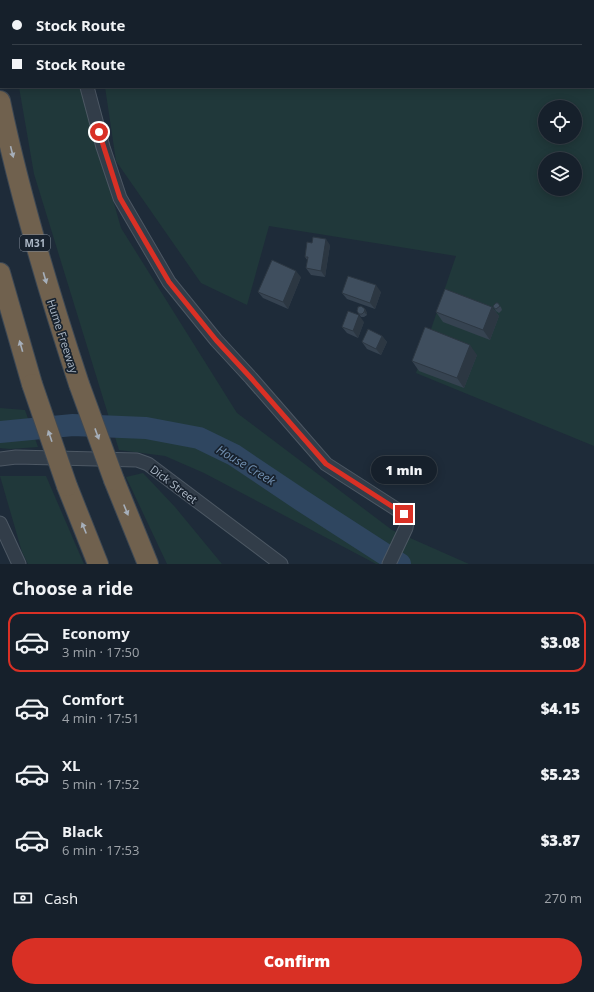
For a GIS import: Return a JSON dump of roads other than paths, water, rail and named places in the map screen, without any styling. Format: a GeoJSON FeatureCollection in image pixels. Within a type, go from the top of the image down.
{"type":"FeatureCollection","features":[{"type":"Feature","properties":{"kind":"highway","name":"Hume Freeway"},"geometry":{"type":"LineString","coordinates":[[0,101],[27,217],[53,304],[79,384],[114,480],[148,564]]}},
{"type":"Feature","properties":{"kind":"highway"},"geometry":{"type":"LineString","coordinates":[[0,274],[32,384],[67,486],[98,564]]}},
{"type":"Feature","properties":{"kind":"highway"},"geometry":{"type":"LineString","coordinates":[[138,540],[152,564]]}},
{"type":"Feature","properties":{"kind":"street"},"geometry":{"type":"LineString","coordinates":[[86,88],[103,147],[120,198],[169,282],[216,340],[326,464],[404,514],[407,521],[398,547],[389,564]]}},
{"type":"Feature","properties":{"kind":"street","name":"Dick Street"},"geometry":{"type":"LineString","coordinates":[[0,459],[16,457],[137,460],[144,462],[281,564]]}},
{"type":"Feature","properties":{"kind":"street"},"geometry":{"type":"LineString","coordinates":[[0,523],[3,539],[19,564]]}},
{"type":"Feature","properties":{"kind":"waterway","name":"House Creek"},"geometry":{"type":"LineString","coordinates":[[0,432],[73,425],[146,428],[199,438],[234,455],[400,564]]}}]}
